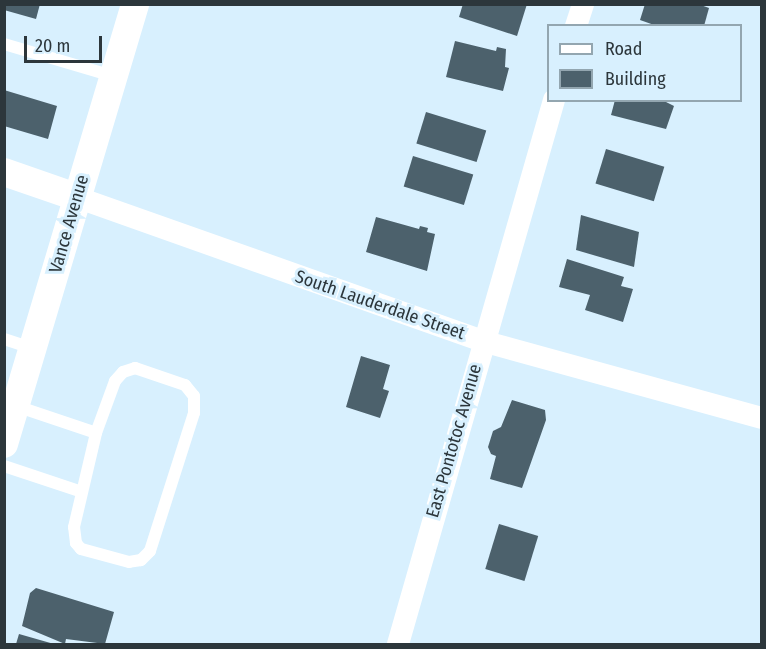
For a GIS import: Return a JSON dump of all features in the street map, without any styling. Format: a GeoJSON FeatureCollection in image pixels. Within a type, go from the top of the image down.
{"type":"FeatureCollection","features":[{"type":"Feature","properties":{"kind":"street","name":"Vance Avenue"},"geometry":{"type":"LineString","coordinates":[[4,444],[135,4]]}},
{"type":"Feature","properties":{"kind":"street"},"geometry":{"type":"LineString","coordinates":[[577,24],[583,4]]}},
{"type":"Feature","properties":{"kind":"street","name":"East Pontotoc Avenue"},"geometry":{"type":"LineString","coordinates":[[398,645],[482,341],[553,102]]}},
{"type":"Feature","properties":{"kind":"street","name":"South Lauderdale Street"},"geometry":{"type":"LineString","coordinates":[[4,172],[482,341],[762,418]]}},
{"type":"Feature","properties":{"kind":"lane"},"geometry":{"type":"LineString","coordinates":[[4,44],[113,76]]}},
{"type":"Feature","properties":{"kind":"lane"},"geometry":{"type":"LineString","coordinates":[[4,339],[32,348]]}},
{"type":"Feature","properties":{"kind":"lane"},"geometry":{"type":"LineString","coordinates":[[135,368],[185,385],[195,396],[194,412],[150,551],[141,560],[129,562],[81,549],[74,527],[96,433],[115,381],[123,372],[135,368]]}},
{"type":"Feature","properties":{"kind":"lane"},"geometry":{"type":"LineString","coordinates":[[15,406],[96,433]]}},
{"type":"Feature","properties":{"kind":"lane"},"geometry":{"type":"LineString","coordinates":[[4,466],[82,492]]}},
{"type":"Feature","properties":{"kind":"building"},"geometry":{"type":"Polygon","coordinates":[[[4,4],[40,4],[36,19],[4,10],[4,4]]]}},
{"type":"Feature","properties":{"kind":"building"},"geometry":{"type":"Polygon","coordinates":[[[463,4],[527,4],[517,36],[459,17],[463,4]]]}},
{"type":"Feature","properties":{"kind":"building"},"geometry":{"type":"Polygon","coordinates":[[[645,4],[698,4],[709,8],[705,24],[651,24],[640,20],[645,4]]]}},
{"type":"Feature","properties":{"kind":"building"},"geometry":{"type":"Polygon","coordinates":[[[455,41],[496,51],[497,47],[506,49],[505,67],[509,68],[503,91],[446,77],[455,41]]]}},
{"type":"Feature","properties":{"kind":"building"},"geometry":{"type":"Polygon","coordinates":[[[4,90],[57,106],[48,139],[4,126],[4,90]]]}},
{"type":"Feature","properties":{"kind":"building"},"geometry":{"type":"Polygon","coordinates":[[[614,102],[666,102],[674,106],[666,129],[611,115],[614,102]]]}},
{"type":"Feature","properties":{"kind":"building"},"geometry":{"type":"Polygon","coordinates":[[[426,112],[486,130],[477,162],[416,144],[426,112]]]}},
{"type":"Feature","properties":{"kind":"building"},"geometry":{"type":"Polygon","coordinates":[[[606,149],[664,167],[654,201],[595,183],[606,149]]]}},
{"type":"Feature","properties":{"kind":"building"},"geometry":{"type":"Polygon","coordinates":[[[413,156],[473,174],[464,205],[404,187],[413,156]]]}},
{"type":"Feature","properties":{"kind":"building"},"geometry":{"type":"Polygon","coordinates":[[[581,215],[639,232],[634,267],[576,250],[581,215]]]}},
{"type":"Feature","properties":{"kind":"building"},"geometry":{"type":"Polygon","coordinates":[[[376,217],[419,229],[420,226],[428,228],[427,232],[435,234],[427,271],[366,252],[376,217]]]}},
{"type":"Feature","properties":{"kind":"building"},"geometry":{"type":"Polygon","coordinates":[[[567,259],[624,277],[621,286],[633,289],[623,322],[585,310],[590,295],[559,287],[567,259]]]}},
{"type":"Feature","properties":{"kind":"building"},"geometry":{"type":"Polygon","coordinates":[[[361,356],[390,365],[383,389],[389,391],[380,418],[346,407],[361,356]]]}},
{"type":"Feature","properties":{"kind":"building"},"geometry":{"type":"Polygon","coordinates":[[[512,400],[545,410],[546,420],[522,488],[490,479],[496,456],[491,454],[488,447],[493,431],[501,427],[512,400]]]}},
{"type":"Feature","properties":{"kind":"building"},"geometry":{"type":"Polygon","coordinates":[[[499,524],[538,536],[524,581],[485,569],[499,524]]]}},
{"type":"Feature","properties":{"kind":"building"},"geometry":{"type":"Polygon","coordinates":[[[36,588],[114,612],[105,644],[66,639],[65,644],[22,626],[30,593],[36,588]]]}},
{"type":"Feature","properties":{"kind":"building"},"geometry":{"type":"Polygon","coordinates":[[[19,634],[54,644],[16,644],[19,634]]]}}]}
